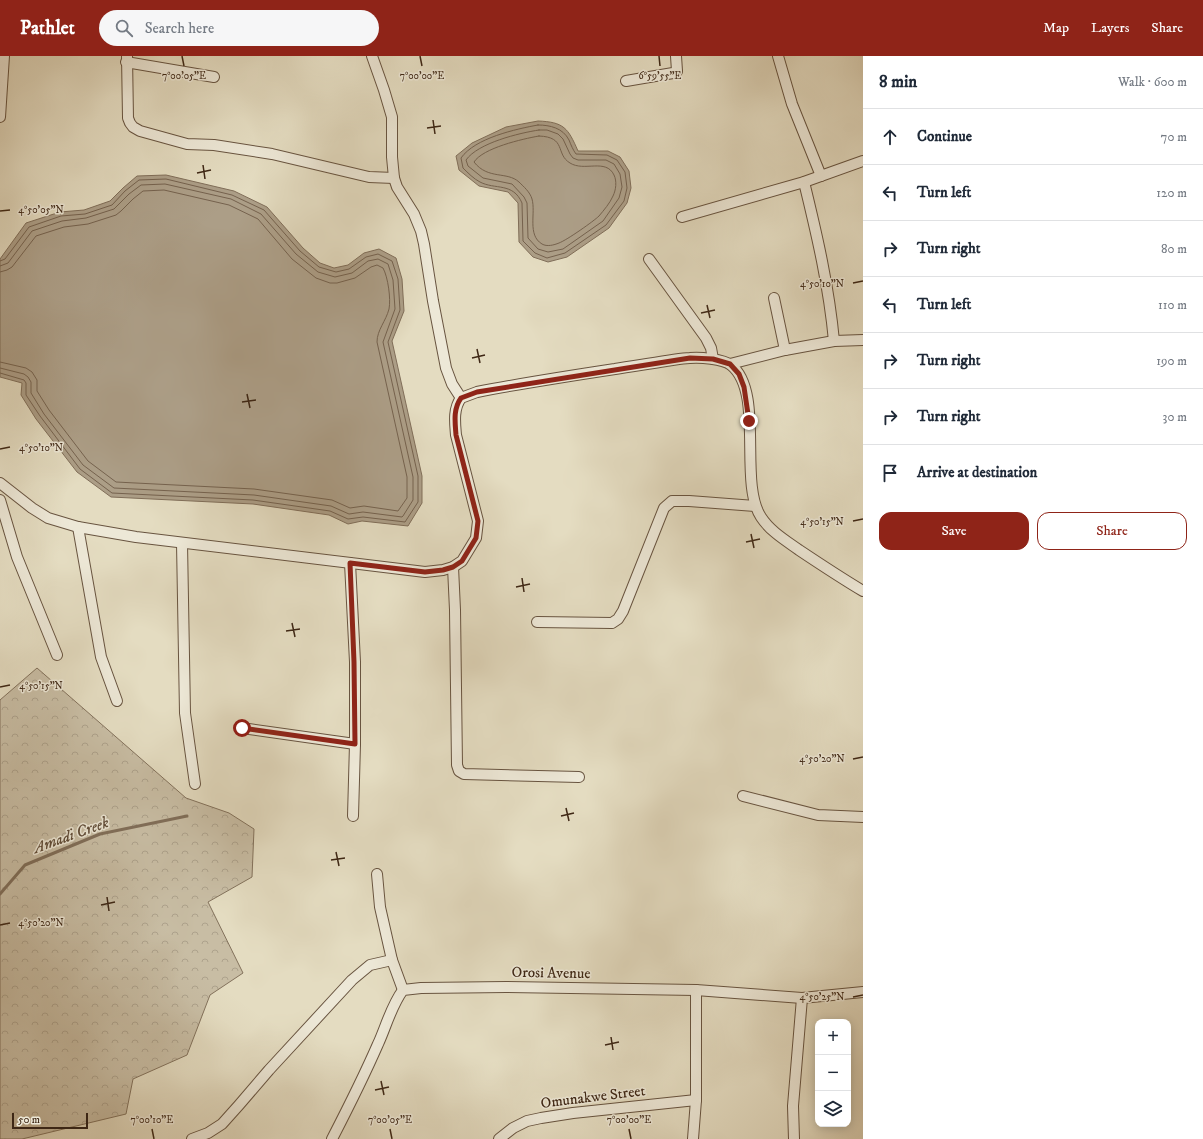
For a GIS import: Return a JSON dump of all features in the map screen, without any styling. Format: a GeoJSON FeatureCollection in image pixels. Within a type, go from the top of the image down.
{"type":"FeatureCollection","features":[{"type":"Feature","properties":{"kind":"street"},"geometry":{"type":"LineString","coordinates":[[0,117],[4,56]]}},
{"type":"Feature","properties":{"kind":"street"},"geometry":{"type":"LineString","coordinates":[[372,56],[392,117],[392,157],[394,178],[397,187],[414,214],[420,230],[424,244],[446,368],[452,384],[461,398]]}},
{"type":"Feature","properties":{"kind":"street"},"geometry":{"type":"LineString","coordinates":[[626,81],[673,73],[677,71],[678,67],[676,56]]}},
{"type":"Feature","properties":{"kind":"street"},"geometry":{"type":"LineString","coordinates":[[778,56],[792,104],[821,176]]}},
{"type":"Feature","properties":{"kind":"street"},"geometry":{"type":"LineString","coordinates":[[214,77],[126,59],[128,118],[130,123],[133,127],[140,131],[187,144],[214,145],[272,154],[369,178],[394,178]]}},
{"type":"Feature","properties":{"kind":"street"},"geometry":{"type":"LineString","coordinates":[[682,217],[804,182],[863,161]]}},
{"type":"Feature","properties":{"kind":"street"},"geometry":{"type":"LineString","coordinates":[[804,182],[826,280],[834,341]]}},
{"type":"Feature","properties":{"kind":"street"},"geometry":{"type":"LineString","coordinates":[[649,259],[706,338],[711,348],[713,359]]}},
{"type":"Feature","properties":{"kind":"street"},"geometry":{"type":"LineString","coordinates":[[774,298],[785,350]]}},
{"type":"Feature","properties":{"kind":"street"},"geometry":{"type":"LineString","coordinates":[[0,483],[32,508],[48,518],[78,527],[182,543],[425,572],[443,570],[453,567],[462,561],[468,553],[476,538],[478,521],[456,435],[456,410],[461,398],[477,392],[631,366],[690,358],[713,359],[730,364],[785,350],[834,341],[863,340]]}},
{"type":"Feature","properties":{"kind":"street"},"geometry":{"type":"LineString","coordinates":[[730,364],[739,374],[744,387],[747,403],[752,484],[755,506],[760,516],[780,537],[863,591]]}},
{"type":"Feature","properties":{"kind":"street"},"geometry":{"type":"LineString","coordinates":[[0,500],[17,557],[57,655]]}},
{"type":"Feature","properties":{"kind":"street"},"geometry":{"type":"LineString","coordinates":[[537,622],[612,623],[618,619],[629,598],[664,508],[672,501],[755,506]]}},
{"type":"Feature","properties":{"kind":"street"},"geometry":{"type":"LineString","coordinates":[[78,527],[101,657],[117,702]]}},
{"type":"Feature","properties":{"kind":"street"},"geometry":{"type":"LineString","coordinates":[[182,543],[184,713],[195,784]]}},
{"type":"Feature","properties":{"kind":"street"},"geometry":{"type":"LineString","coordinates":[[350,563],[354,662],[355,744],[353,816]]}},
{"type":"Feature","properties":{"kind":"street"},"geometry":{"type":"LineString","coordinates":[[453,567],[456,610],[458,771],[464,774],[579,777]]}},
{"type":"Feature","properties":{"kind":"street"},"geometry":{"type":"LineString","coordinates":[[242,728],[355,744]]}},
{"type":"Feature","properties":{"kind":"street"},"geometry":{"type":"LineString","coordinates":[[743,796],[818,815],[863,817]]}},
{"type":"Feature","properties":{"kind":"street"},"geometry":{"type":"LineString","coordinates":[[332,1139],[379,1043],[396,1000],[402,990],[392,960],[380,907],[377,874]]}},
{"type":"Feature","properties":{"kind":"street"},"geometry":{"type":"LineString","coordinates":[[192,1139],[208,1133],[222,1124],[290,1046],[352,980],[370,965],[392,960]]}},
{"type":"Feature","properties":{"kind":"street","name":"Orosi Avenue"},"geometry":{"type":"LineString","coordinates":[[402,990],[421,988],[506,987],[696,990],[802,998],[863,992]]}},
{"type":"Feature","properties":{"kind":"street"},"geometry":{"type":"LineString","coordinates":[[693,1139],[696,1100],[696,990]]}},
{"type":"Feature","properties":{"kind":"street"},"geometry":{"type":"LineString","coordinates":[[794,1139],[793,1106],[802,998]]}},
{"type":"Feature","properties":{"kind":"street","name":"Omunakwe Street"},"geometry":{"type":"LineString","coordinates":[[499,1139],[513,1128],[526,1121],[541,1118],[573,1113],[696,1100]]}},
{"type":"Feature","properties":{"kind":"green space"},"geometry":{"type":"Polygon","coordinates":[[[37,668],[186,798],[229,813],[254,829],[252,877],[208,902],[243,973],[210,995],[187,1055],[133,1079],[126,1114],[22,1139],[0,1139],[0,700],[37,668]]]}},
{"type":"Feature","properties":{"kind":"water"},"geometry":{"type":"Polygon","coordinates":[[[538,121],[554,123],[564,128],[568,132],[578,151],[608,151],[620,157],[629,171],[631,188],[627,203],[609,228],[567,257],[548,262],[533,257],[519,242],[518,203],[508,192],[479,186],[459,170],[456,156],[472,143],[506,127],[538,121]]]}},
{"type":"Feature","properties":{"kind":"water"},"geometry":{"type":"Polygon","coordinates":[[[166,175],[234,191],[267,207],[303,248],[320,263],[334,268],[348,265],[364,253],[379,249],[396,258],[402,279],[404,311],[392,341],[422,476],[422,503],[408,526],[362,521],[348,524],[329,515],[253,504],[111,497],[77,472],[36,419],[21,395],[22,383],[0,377],[0,259],[26,223],[60,212],[84,210],[110,201],[137,176],[166,175]]]}},
{"type":"Feature","properties":{"kind":"waterway","name":"Amadi Creek"},"geometry":{"type":"LineString","coordinates":[[0,894],[25,865],[100,834],[187,816]]}},
{"type":"Feature","properties":{"kind":"route"},"geometry":{"type":"LineString","coordinates":[[242,728],[355,744],[354,662],[350,563],[425,572],[453,567],[462,561],[468,553],[476,538],[478,521],[475,505],[458,449],[456,435],[456,410],[458,402],[461,398],[477,392],[506,386],[631,366],[690,358],[713,359],[730,364],[739,374],[744,387],[749,421]]}}]}
